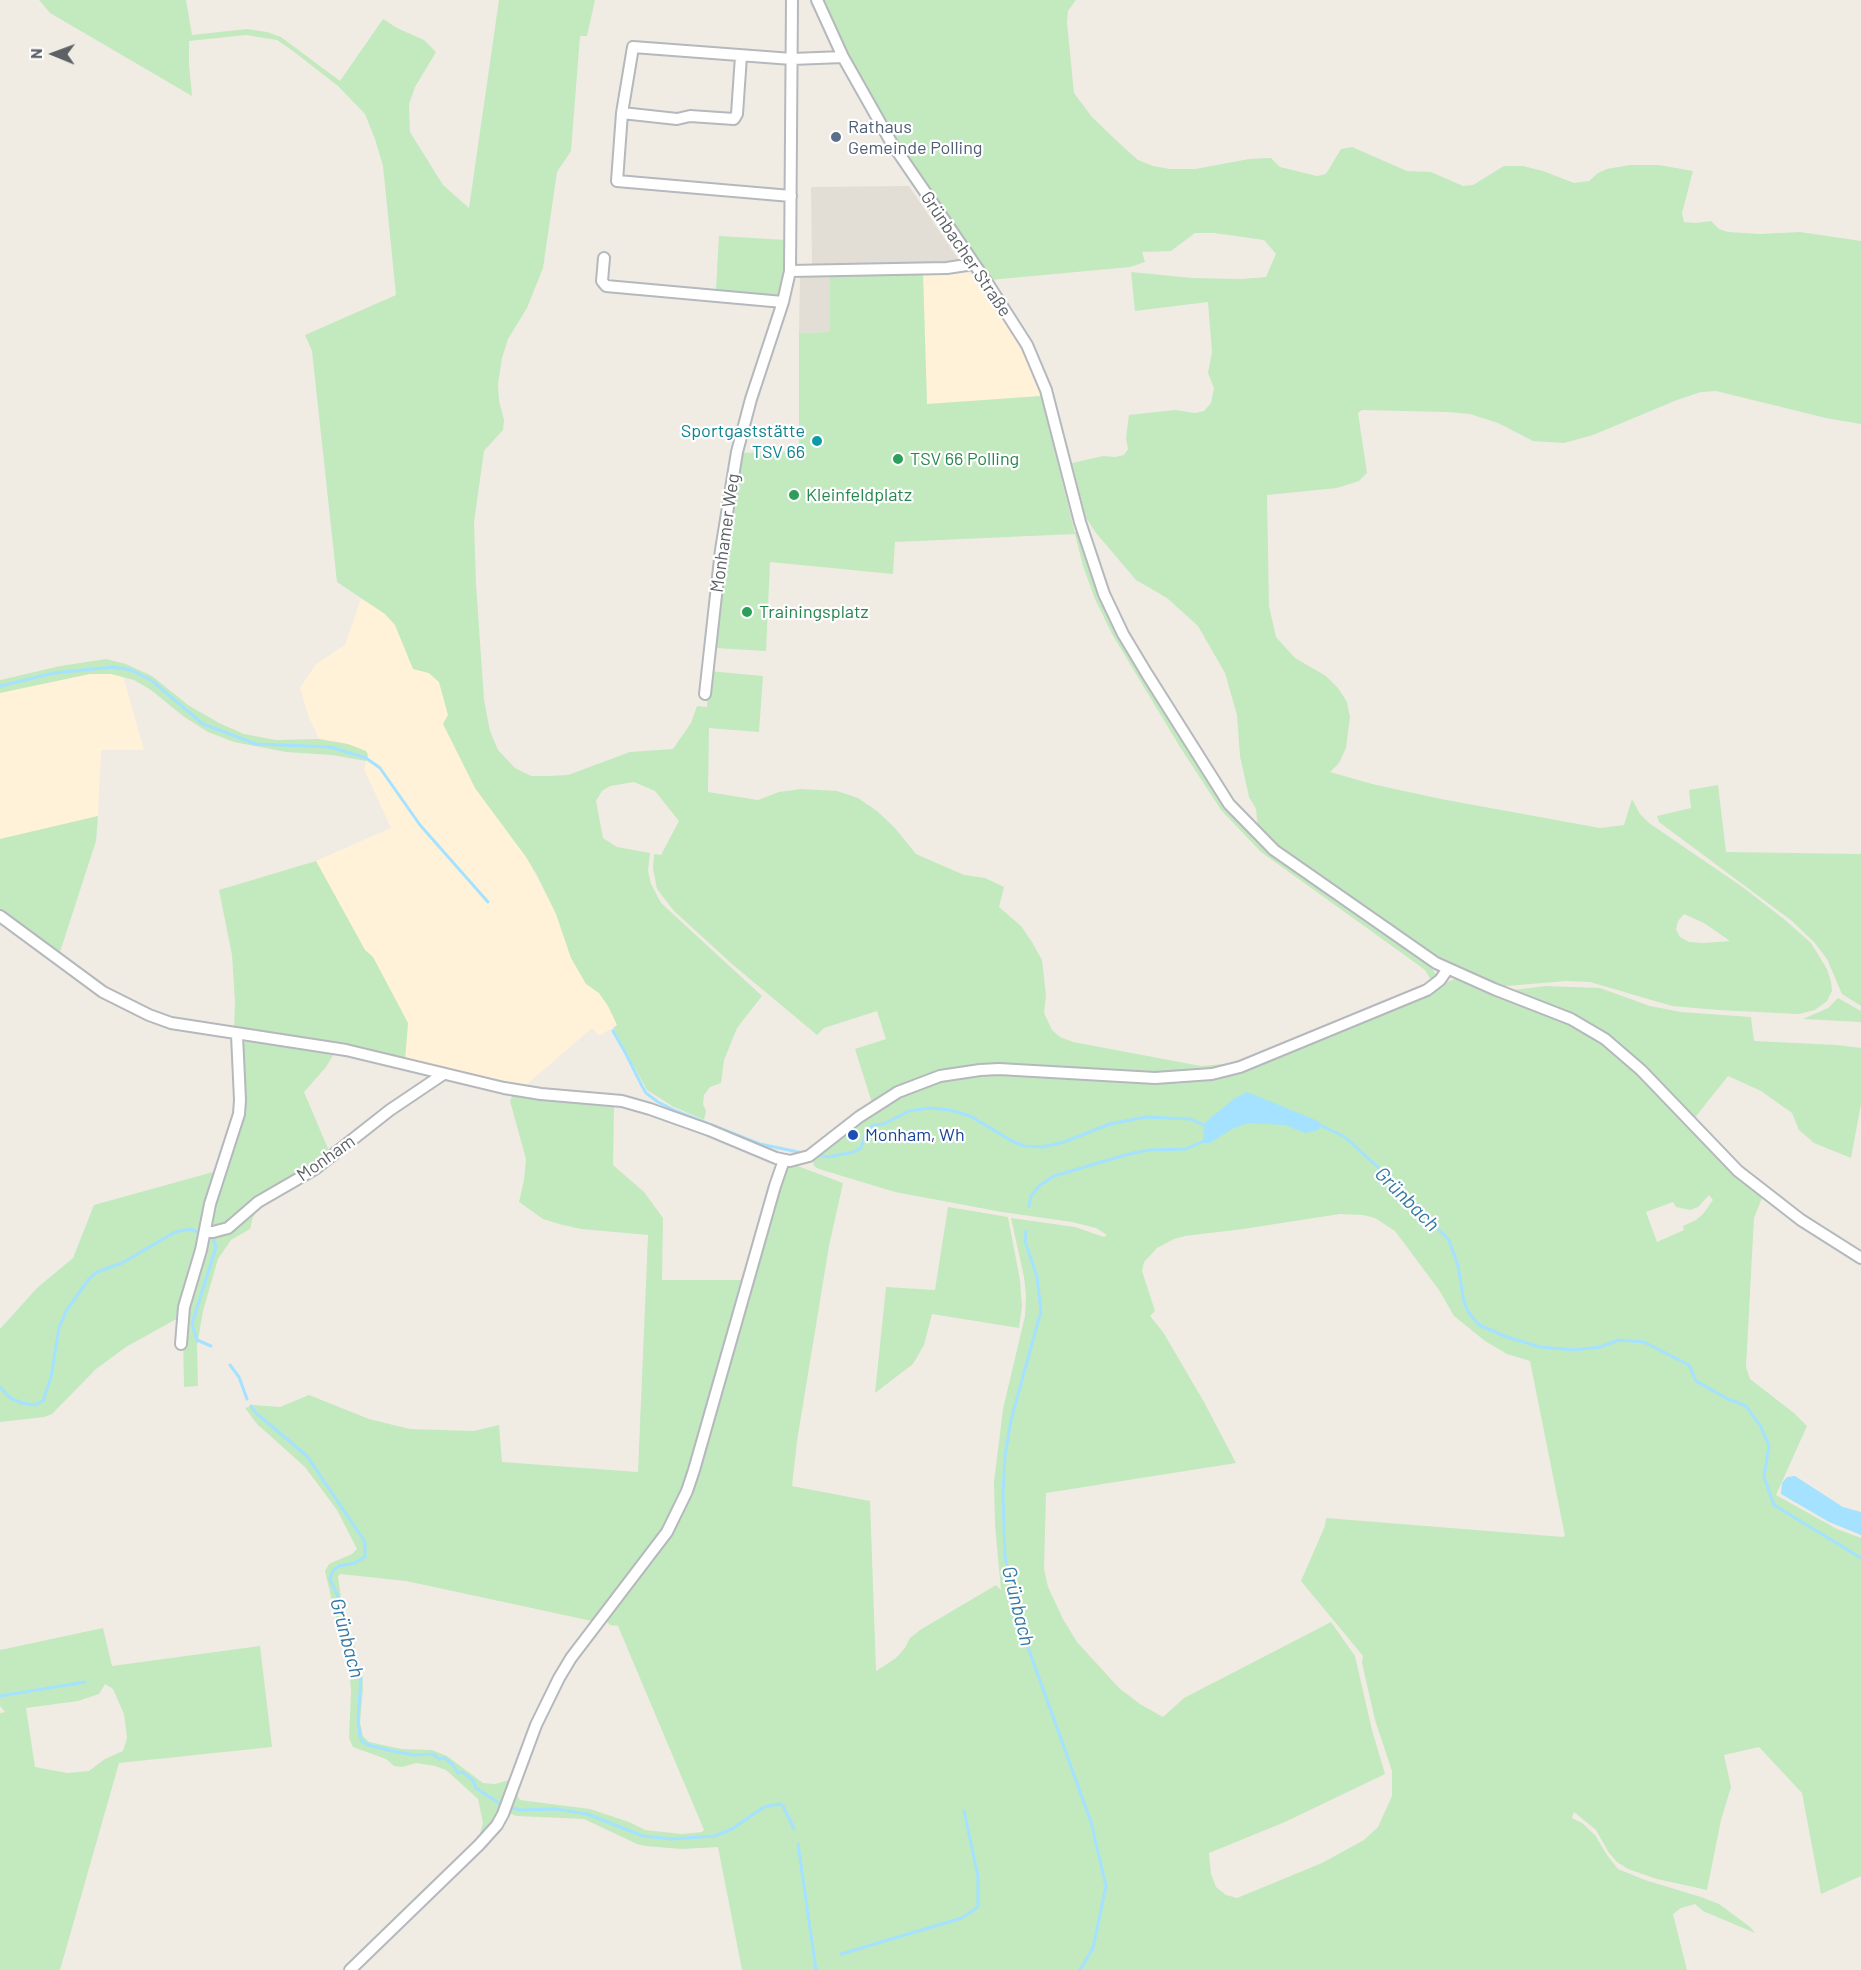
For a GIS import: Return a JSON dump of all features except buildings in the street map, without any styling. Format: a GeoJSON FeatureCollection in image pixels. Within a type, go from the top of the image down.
{"type":"FeatureCollection","features":[{"type":"Feature","properties":{"kind":"street","name":"Monhamer Weg"},"geometry":{"type":"LineString","coordinates":[[705,694],[721,550],[737,452],[754,388],[783,302],[790,271],[792,0]]}},
{"type":"Feature","properties":{"kind":"street","name":"Grünbacher Straße"},"geometry":{"type":"LineString","coordinates":[[817,0],[843,57],[891,142],[1013,323],[1036,363],[1056,422],[1080,522],[1104,594],[1123,634],[1229,804],[1274,850],[1447,970],[1570,1019],[1605,1039],[1641,1070],[1738,1171],[1801,1220],[1861,1258]]}},
{"type":"Feature","properties":{"kind":"street"},"geometry":{"type":"LineString","coordinates":[[791,196],[616,181],[622,113],[633,46],[792,59],[843,57]]}},
{"type":"Feature","properties":{"kind":"street"},"geometry":{"type":"LineString","coordinates":[[622,113],[677,119],[690,116],[734,119],[737,114],[741,56]]}},
{"type":"Feature","properties":{"kind":"street"},"geometry":{"type":"LineString","coordinates":[[604,258],[602,281],[606,286],[783,302]]}},
{"type":"Feature","properties":{"kind":"street"},"geometry":{"type":"LineString","coordinates":[[790,271],[947,268],[973,264]]}},
{"type":"Feature","properties":{"kind":"street"},"geometry":{"type":"LineString","coordinates":[[0,916],[78,975],[125,1004],[171,1023],[346,1050],[442,1075],[523,1091],[609,1099],[635,1104],[784,1160],[795,1160],[813,1153],[881,1102],[909,1087],[940,1076],[999,1069],[1155,1078],[1212,1074],[1257,1060],[1427,990],[1440,980],[1447,970]]}},
{"type":"Feature","properties":{"kind":"street"},"geometry":{"type":"LineString","coordinates":[[181,1344],[184,1307],[205,1232],[210,1204],[239,1114],[237,1035]]}},
{"type":"Feature","properties":{"kind":"street","name":"Monham"},"geometry":{"type":"LineString","coordinates":[[205,1232],[228,1228],[258,1202],[315,1169],[390,1110],[442,1075]]}},
{"type":"Feature","properties":{"kind":"street"},"geometry":{"type":"LineString","coordinates":[[350,1970],[497,1825],[536,1725],[559,1678],[571,1658],[667,1532],[694,1470],[784,1160]]}},
{"type":"Feature","properties":{"kind":"shaded area"},"geometry":{"type":"Polygon","coordinates":[[[909,186],[959,260],[956,264],[812,268],[811,187],[909,186]]]}},
{"type":"Feature","properties":{"kind":"shaded area"},"geometry":{"type":"Polygon","coordinates":[[[923,273],[971,273],[1001,316],[1025,357],[1041,396],[927,404],[923,273]]]}},
{"type":"Feature","properties":{"kind":"shaded area"},"geometry":{"type":"Polygon","coordinates":[[[830,276],[830,332],[799,333],[800,277],[830,276]]]}},
{"type":"Feature","properties":{"kind":"shaded area"},"geometry":{"type":"Polygon","coordinates":[[[361,599],[385,614],[395,625],[413,669],[428,673],[439,682],[448,715],[475,788],[526,857],[556,914],[571,958],[586,984],[599,993],[608,1006],[617,1025],[599,1036],[592,1028],[526,1085],[405,1060],[408,1023],[373,957],[365,950],[316,861],[391,828],[364,769],[368,755],[366,751],[348,744],[319,739],[308,715],[300,688],[316,664],[345,645],[361,599]]]}},
{"type":"Feature","properties":{"kind":"shaded area"},"geometry":{"type":"Polygon","coordinates":[[[106,659],[119,662],[144,750],[101,750],[98,816],[0,839],[0,680],[60,666],[106,659]]]}},
{"type":"Feature","properties":{"kind":"green space"},"geometry":{"type":"Polygon","coordinates":[[[39,0],[186,0],[192,35],[247,29],[267,32],[281,37],[340,81],[383,19],[424,40],[436,52],[415,87],[409,104],[410,132],[443,185],[469,208],[499,0],[595,0],[587,36],[580,36],[571,151],[557,172],[543,268],[527,308],[508,339],[502,358],[498,384],[499,401],[504,420],[503,430],[484,451],[474,522],[484,700],[490,731],[498,750],[515,768],[531,776],[546,776],[568,775],[630,752],[673,749],[691,723],[697,706],[707,707],[709,671],[763,676],[759,732],[709,728],[708,792],[758,800],[779,792],[801,789],[837,791],[858,798],[877,811],[895,828],[916,854],[964,875],[985,878],[1004,887],[999,907],[1021,926],[1042,960],[1046,995],[1044,1013],[1052,1030],[1060,1037],[1073,1042],[1201,1066],[1224,1064],[1255,1057],[1192,1073],[1046,1067],[967,1067],[872,1103],[855,1049],[886,1039],[877,1011],[824,1028],[817,1035],[732,964],[674,911],[657,889],[653,868],[654,854],[661,855],[679,821],[655,791],[634,782],[610,786],[602,791],[596,801],[603,838],[617,847],[650,853],[648,871],[651,884],[661,903],[762,996],[737,1028],[724,1060],[721,1083],[710,1087],[704,1095],[703,1104],[706,1111],[704,1120],[672,1106],[647,1090],[613,1028],[617,1025],[608,1006],[599,993],[586,984],[571,958],[556,914],[537,875],[475,788],[443,724],[448,715],[439,682],[429,673],[413,669],[395,625],[385,614],[337,582],[312,351],[305,335],[396,295],[383,166],[365,114],[338,86],[277,40],[246,35],[189,41],[192,96],[50,13],[39,0]]]}},
{"type":"Feature","properties":{"kind":"green space"},"geometry":{"type":"Polygon","coordinates":[[[820,0],[1076,0],[1068,11],[1067,23],[1074,93],[1092,117],[1119,143],[1138,160],[1153,166],[1195,169],[1249,159],[1271,158],[1280,167],[1317,176],[1326,174],[1341,149],[1352,147],[1407,171],[1431,172],[1463,186],[1473,185],[1504,166],[1523,166],[1574,183],[1589,181],[1607,169],[1630,165],[1659,165],[1693,171],[1682,213],[1684,222],[1711,221],[1719,229],[1728,232],[1760,234],[1800,232],[1861,241],[1861,424],[1826,418],[1716,391],[1701,392],[1677,400],[1593,435],[1564,443],[1533,441],[1498,423],[1470,414],[1362,410],[1358,413],[1367,473],[1359,481],[1337,488],[1267,495],[1269,606],[1276,637],[1295,658],[1326,676],[1347,702],[1350,717],[1346,748],[1339,763],[1330,772],[1441,799],[1600,828],[1624,825],[1632,799],[1640,814],[1649,823],[1744,888],[1811,943],[1827,969],[1831,982],[1832,991],[1827,1001],[1815,1010],[1799,1014],[1672,1006],[1590,982],[1566,981],[1495,987],[1443,964],[1279,848],[1258,829],[1256,809],[1249,797],[1240,756],[1237,715],[1225,673],[1198,626],[1167,598],[1136,580],[1096,533],[1086,518],[1072,463],[1103,456],[1124,455],[1128,449],[1126,438],[1129,415],[1175,410],[1195,413],[1204,411],[1211,403],[1214,388],[1208,373],[1212,352],[1208,302],[1135,311],[1131,272],[1192,278],[1266,277],[1276,254],[1264,240],[1214,233],[1195,233],[1171,251],[1142,252],[1145,262],[1130,267],[990,280],[943,214],[869,99],[820,0]],[[1684,914],[1678,921],[1676,929],[1680,937],[1689,942],[1730,941],[1704,923],[1684,914]]]}},
{"type":"Feature","properties":{"kind":"green space"},"geometry":{"type":"Polygon","coordinates":[[[719,236],[786,240],[782,289],[778,295],[716,289],[719,236]]]}},
{"type":"Feature","properties":{"kind":"green space","name":"TSV 66 Polling"},"geometry":{"type":"Polygon","coordinates":[[[923,273],[927,404],[1041,396],[1075,533],[1078,528],[1096,584],[1131,654],[1211,784],[1245,828],[1276,856],[1430,966],[1437,976],[1430,983],[1431,980],[1425,970],[1261,852],[1221,810],[1112,634],[1095,599],[1075,534],[895,542],[893,574],[770,562],[766,651],[715,648],[725,552],[739,453],[799,451],[799,333],[830,332],[830,276],[923,273]]]}},
{"type":"Feature","properties":{"kind":"green space"},"geometry":{"type":"Polygon","coordinates":[[[106,659],[126,664],[152,676],[188,705],[244,734],[276,740],[319,739],[348,744],[366,751],[368,755],[366,761],[332,755],[286,752],[234,742],[208,732],[134,680],[111,674],[90,674],[0,693],[0,680],[60,666],[106,659]]]}},
{"type":"Feature","properties":{"kind":"green space"},"geometry":{"type":"Polygon","coordinates":[[[1718,785],[1726,852],[1861,854],[1861,1006],[1842,994],[1827,959],[1814,942],[1792,921],[1659,822],[1657,816],[1691,808],[1689,790],[1718,785]]]}},
{"type":"Feature","properties":{"kind":"green space"},"geometry":{"type":"Polygon","coordinates":[[[98,816],[96,841],[59,955],[0,911],[0,839],[98,816]]]}},
{"type":"Feature","properties":{"kind":"green space"},"geometry":{"type":"Polygon","coordinates":[[[316,861],[365,950],[373,957],[408,1023],[405,1060],[234,1030],[232,955],[219,890],[316,861]]]}},
{"type":"Feature","properties":{"kind":"green space"},"geometry":{"type":"Polygon","coordinates":[[[1455,979],[1555,1017],[1586,1032],[1609,1047],[1640,1075],[1698,1138],[1762,1198],[1754,1218],[1746,1367],[1750,1379],[1807,1426],[1776,1495],[1837,1529],[1861,1538],[1861,1876],[1821,1894],[1802,1793],[1759,1747],[1724,1755],[1731,1787],[1721,1820],[1707,1890],[1657,1879],[1628,1869],[1609,1853],[1596,1830],[1574,1812],[1572,1818],[1582,1823],[1595,1835],[1618,1869],[1719,1904],[1755,1933],[1703,1911],[1695,1904],[1681,1908],[1673,1914],[1687,1970],[742,1970],[718,1847],[682,1849],[645,1846],[584,1819],[517,1816],[508,1813],[515,1792],[520,1800],[590,1809],[645,1830],[682,1834],[704,1830],[618,1626],[610,1625],[605,1619],[677,1521],[785,1169],[795,1165],[843,1183],[829,1246],[797,1441],[792,1486],[870,1501],[876,1671],[896,1658],[910,1638],[920,1630],[996,1585],[1001,1590],[994,1482],[1003,1409],[1025,1316],[1026,1296],[1011,1218],[1075,1227],[1104,1237],[1107,1235],[1096,1228],[1072,1222],[1002,1212],[895,1192],[819,1169],[814,1166],[812,1158],[880,1106],[919,1088],[955,1077],[986,1073],[1194,1080],[1455,979]],[[1709,1195],[1698,1207],[1690,1210],[1676,1207],[1673,1202],[1646,1212],[1657,1242],[1684,1230],[1683,1226],[1703,1214],[1713,1200],[1709,1195]],[[1340,1214],[1185,1236],[1157,1248],[1144,1262],[1142,1271],[1155,1311],[1150,1316],[1163,1332],[1204,1402],[1236,1463],[1046,1493],[1044,1569],[1048,1587],[1063,1619],[1077,1642],[1119,1688],[1140,1704],[1163,1717],[1184,1698],[1331,1622],[1355,1656],[1385,1774],[1285,1822],[1209,1853],[1211,1874],[1216,1887],[1226,1895],[1237,1898],[1322,1863],[1364,1840],[1378,1827],[1392,1796],[1392,1771],[1375,1720],[1362,1663],[1363,1656],[1301,1581],[1325,1526],[1326,1518],[1565,1536],[1530,1361],[1507,1354],[1485,1341],[1454,1316],[1439,1290],[1395,1231],[1375,1218],[1340,1214]]]}},
{"type":"Feature","properties":{"kind":"green space"},"geometry":{"type":"Polygon","coordinates":[[[1546,986],[1600,988],[1650,1006],[1681,1012],[1751,1017],[1754,1041],[1861,1048],[1861,1104],[1851,1158],[1814,1143],[1799,1130],[1792,1113],[1761,1091],[1728,1076],[1693,1120],[1638,1060],[1610,1038],[1564,1011],[1506,991],[1546,986]]]}},
{"type":"Feature","properties":{"kind":"green space"},"geometry":{"type":"Polygon","coordinates":[[[1838,998],[1861,1011],[1861,1022],[1803,1019],[1828,1008],[1838,998]]]}},
{"type":"Feature","properties":{"kind":"green space"},"geometry":{"type":"Polygon","coordinates":[[[246,1041],[335,1052],[326,1067],[304,1092],[329,1151],[318,1163],[261,1207],[253,1217],[250,1229],[231,1240],[218,1259],[203,1311],[197,1346],[198,1386],[184,1387],[183,1330],[180,1317],[126,1347],[96,1369],[52,1414],[0,1422],[0,1329],[37,1288],[73,1258],[94,1205],[224,1169],[236,1133],[242,1047],[246,1041]]]}},
{"type":"Feature","properties":{"kind":"green space"},"geometry":{"type":"Polygon","coordinates":[[[513,1094],[614,1104],[613,1165],[644,1192],[663,1218],[662,1280],[744,1280],[678,1502],[654,1545],[592,1621],[406,1581],[340,1574],[338,1577],[341,1598],[362,1673],[360,1723],[363,1736],[369,1742],[402,1749],[432,1750],[447,1756],[483,1783],[495,1784],[512,1777],[498,1814],[479,1837],[483,1823],[478,1799],[446,1770],[416,1763],[402,1767],[394,1766],[386,1759],[353,1747],[349,1738],[350,1678],[325,1571],[329,1564],[352,1554],[357,1549],[337,1510],[305,1467],[257,1424],[245,1408],[254,1405],[280,1407],[309,1395],[369,1419],[410,1429],[474,1431],[499,1425],[502,1462],[638,1472],[648,1235],[581,1229],[559,1224],[543,1219],[519,1202],[526,1159],[510,1101],[513,1094]]]}},
{"type":"Feature","properties":{"kind":"green space"},"geometry":{"type":"Polygon","coordinates":[[[948,1207],[1008,1217],[1020,1280],[1022,1307],[1019,1328],[932,1314],[924,1345],[913,1364],[875,1393],[886,1287],[935,1290],[948,1207]]]}},
{"type":"Feature","properties":{"kind":"green space"},"geometry":{"type":"Polygon","coordinates":[[[103,1628],[112,1666],[260,1646],[272,1747],[119,1763],[60,1970],[0,1970],[0,1713],[5,1712],[0,1706],[0,1650],[103,1628]],[[105,1684],[99,1694],[78,1701],[26,1708],[35,1767],[67,1773],[89,1771],[105,1759],[123,1751],[127,1738],[124,1714],[113,1689],[105,1684]]]}},
{"type":"Feature","properties":{"kind":"water"},"geometry":{"type":"Polygon","coordinates":[[[1247,1092],[1318,1121],[1321,1125],[1318,1130],[1305,1133],[1285,1125],[1248,1123],[1232,1129],[1210,1143],[1203,1143],[1204,1125],[1209,1119],[1235,1098],[1247,1092]]]}},
{"type":"Feature","properties":{"kind":"water"},"geometry":{"type":"Polygon","coordinates":[[[1795,1476],[1843,1507],[1861,1512],[1861,1535],[1829,1522],[1781,1494],[1782,1483],[1787,1477],[1795,1476]]]}},
{"type":"Feature","properties":{"kind":"waterway"},"geometry":{"type":"LineString","coordinates":[[0,686],[54,673],[114,667],[131,670],[151,680],[203,724],[256,744],[330,747],[366,758],[380,768],[420,825],[488,902]]}},
{"type":"Feature","properties":{"kind":"waterway"},"geometry":{"type":"LineString","coordinates":[[613,1031],[646,1093],[658,1102],[760,1144],[803,1153]]}},
{"type":"Feature","properties":{"kind":"waterway"},"geometry":{"type":"LineString","coordinates":[[815,1155],[828,1157],[854,1152],[861,1148],[867,1130],[874,1125],[884,1124],[909,1111],[929,1108],[950,1110],[970,1116],[1024,1146],[1042,1147],[1064,1142],[1110,1124],[1146,1117],[1190,1119],[1206,1126]]}},
{"type":"Feature","properties":{"kind":"waterway","name":"Grünbach"},"geometry":{"type":"LineString","coordinates":[[1318,1124],[1345,1137],[1381,1170],[1449,1240],[1458,1266],[1464,1302],[1469,1313],[1479,1325],[1540,1347],[1574,1350],[1600,1347],[1619,1340],[1644,1342],[1689,1365],[1696,1381],[1746,1406],[1761,1427],[1769,1446],[1764,1477],[1774,1505],[1861,1558]]}},
{"type":"Feature","properties":{"kind":"waterway","name":"Grünbach"},"geometry":{"type":"LineString","coordinates":[[1029,1206],[1031,1196],[1039,1186],[1054,1176],[1129,1154],[1149,1150],[1186,1149],[1206,1140]]}},
{"type":"Feature","properties":{"kind":"waterway","name":"Grünbach"},"geometry":{"type":"LineString","coordinates":[[0,1387],[10,1398],[22,1403],[35,1405],[43,1401],[51,1377],[59,1328],[66,1311],[89,1279],[97,1272],[122,1263],[175,1232],[190,1229],[198,1232]]}},
{"type":"Feature","properties":{"kind":"waterway","name":"Grünbach"},"geometry":{"type":"LineString","coordinates":[[1026,1231],[1025,1241],[1037,1277],[1041,1311],[1011,1420],[1005,1456],[1003,1495],[1005,1556],[1017,1617],[1091,1822],[1106,1886],[1093,1948],[1080,1970]]}},
{"type":"Feature","properties":{"kind":"waterway","name":"Grünbach"},"geometry":{"type":"LineString","coordinates":[[211,1346],[197,1340],[192,1324],[216,1247],[213,1238]]}},
{"type":"Feature","properties":{"kind":"waterway","name":"Grünbach"},"geometry":{"type":"LineString","coordinates":[[230,1365],[239,1377],[247,1399]]}},
{"type":"Feature","properties":{"kind":"waterway","name":"Grünbach"},"geometry":{"type":"LineString","coordinates":[[251,1406],[256,1413],[307,1456],[365,1542],[365,1557],[355,1563],[339,1566],[333,1571],[330,1579],[338,1597],[352,1657],[361,1678],[358,1719],[362,1741],[368,1745],[392,1751],[414,1755],[433,1754],[439,1759],[445,1758],[458,1773],[462,1772],[473,1780],[476,1788],[499,1803]]}},
{"type":"Feature","properties":{"kind":"waterway"},"geometry":{"type":"LineString","coordinates":[[0,1696],[85,1682]]}},
{"type":"Feature","properties":{"kind":"waterway","name":"Grünbach"},"geometry":{"type":"LineString","coordinates":[[512,1808],[556,1809],[587,1814],[643,1836],[672,1839],[715,1836],[732,1829],[764,1807],[779,1804],[783,1806],[794,1829]]}},
{"type":"Feature","properties":{"kind":"waterway"},"geometry":{"type":"LineString","coordinates":[[841,1954],[962,1918],[978,1907],[978,1876],[964,1811]]}},
{"type":"Feature","properties":{"kind":"waterway","name":"Grünbach"},"geometry":{"type":"LineString","coordinates":[[798,1844],[816,1970]]}},
{"type":"Feature","properties":{"kind":"place","name":"Rathaus Gemeinde Polling"},"geometry":{"type":"Point","coordinates":[836,137]}},
{"type":"Feature","properties":{"kind":"place","name":"Sportgaststätte TSV 66"},"geometry":{"type":"Point","coordinates":[817,441]}},
{"type":"Feature","properties":{"kind":"place","name":"TSV 66 Polling"},"geometry":{"type":"Point","coordinates":[898,459]}},
{"type":"Feature","properties":{"kind":"place","name":"Kleinfeldplatz"},"geometry":{"type":"Point","coordinates":[794,495]}},
{"type":"Feature","properties":{"kind":"place","name":"Trainingsplatz"},"geometry":{"type":"Point","coordinates":[747,612]}},
{"type":"Feature","properties":{"kind":"place","name":"Monham, Wh"},"geometry":{"type":"Point","coordinates":[853,1135]}}]}
